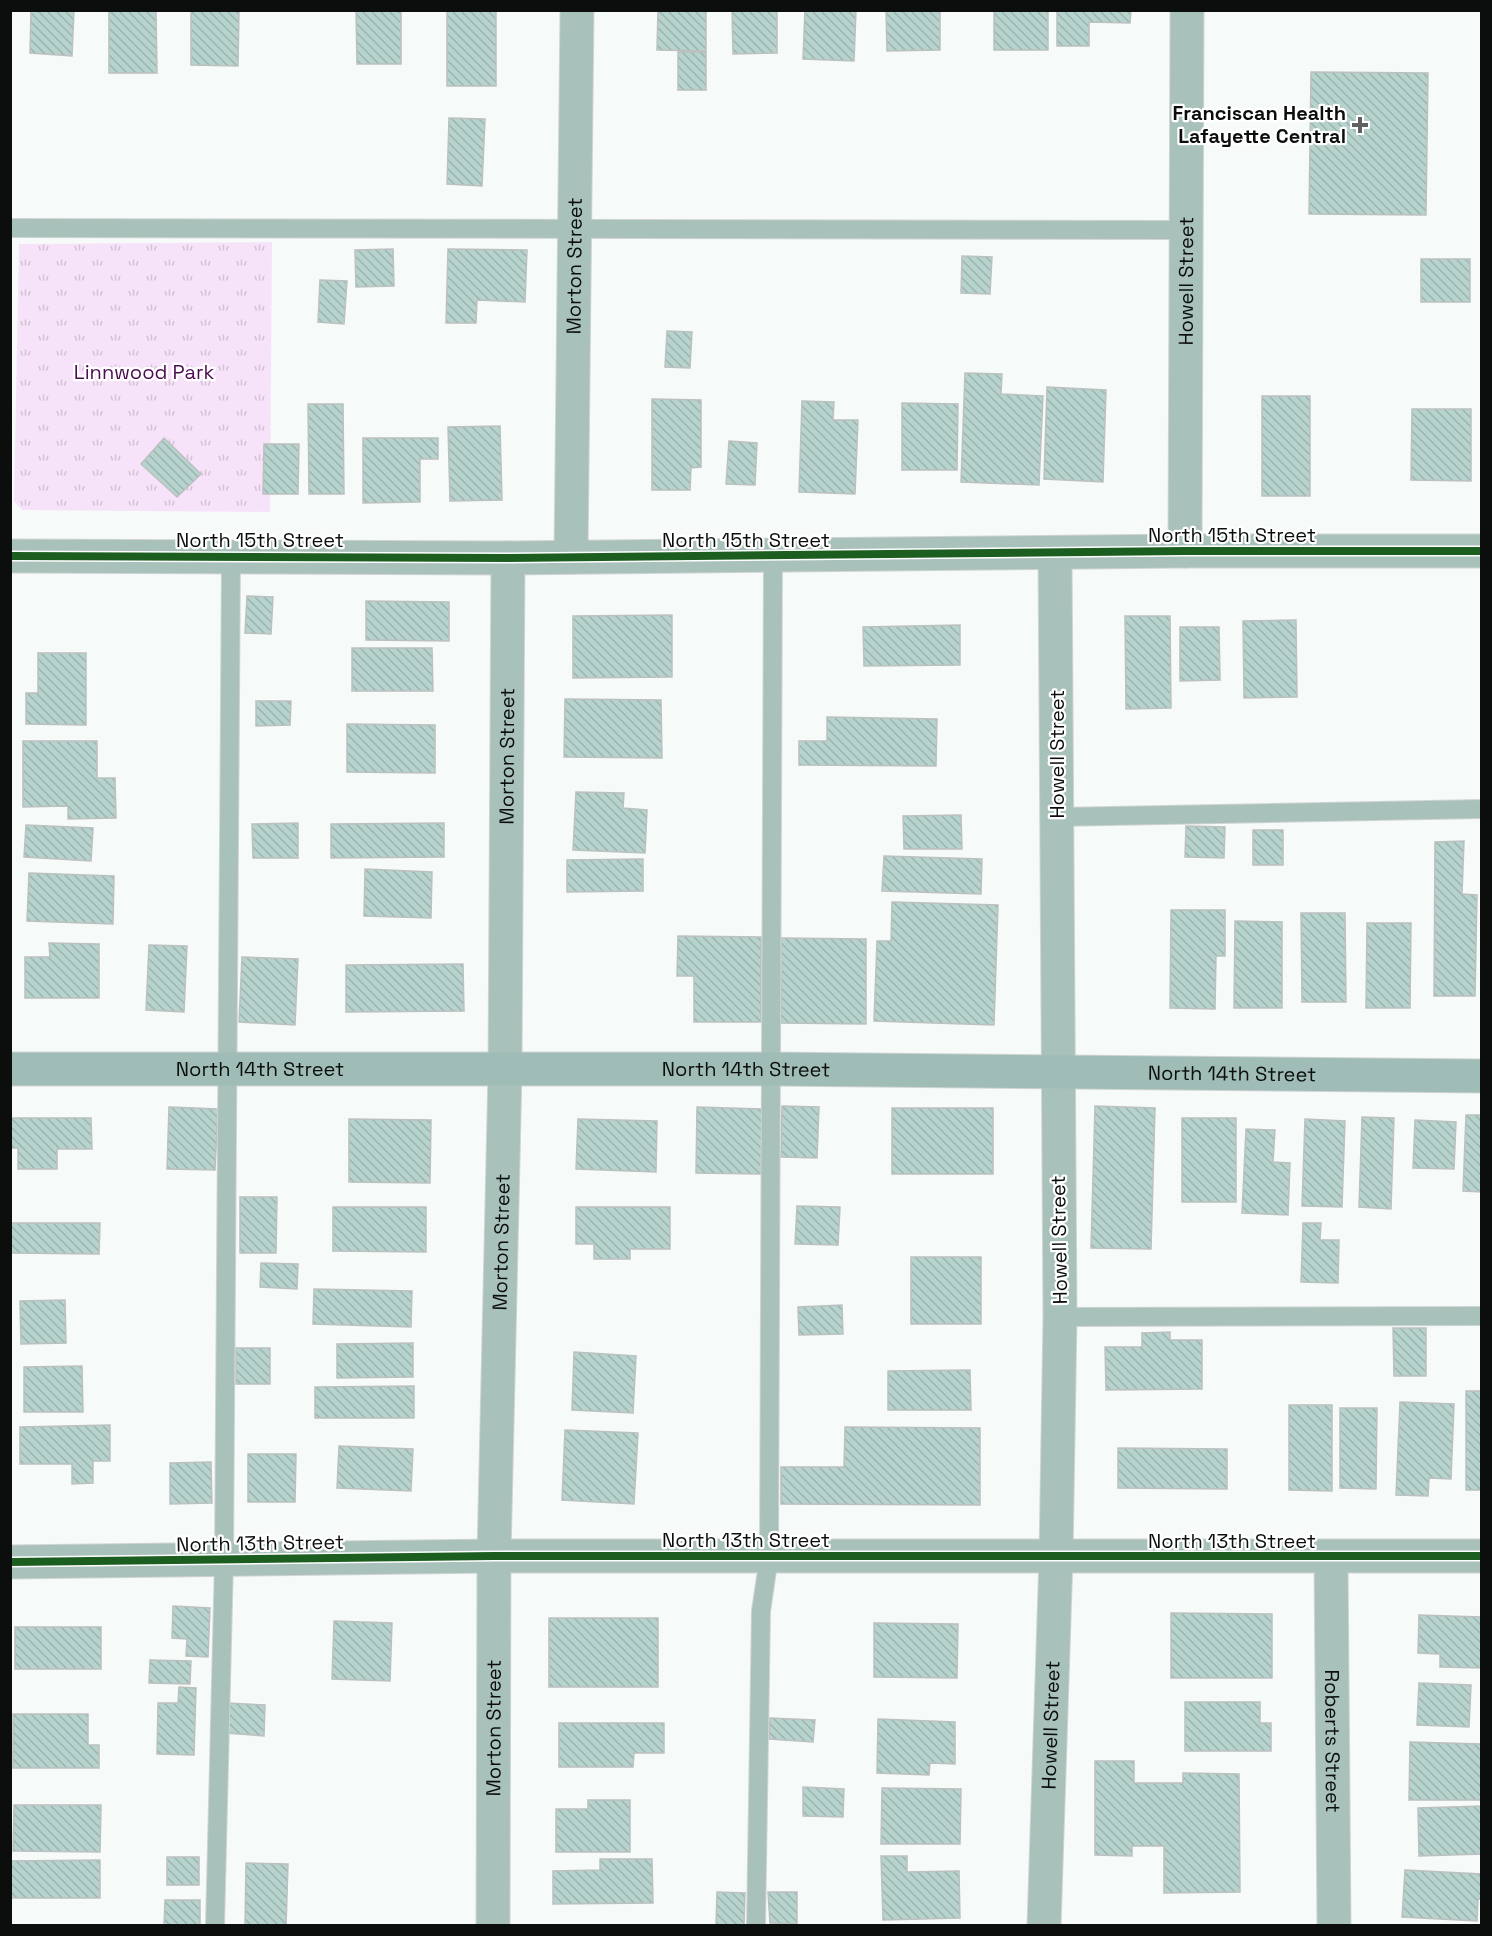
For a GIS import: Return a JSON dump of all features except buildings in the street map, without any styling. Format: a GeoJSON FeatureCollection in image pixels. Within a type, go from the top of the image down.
{"type":"FeatureCollection","features":[{"type":"Feature","properties":{"kind":"street","name":"Morton Street"},"geometry":{"type":"LineString","coordinates":[[571,557],[578,10]]}},
{"type":"Feature","properties":{"kind":"street","name":"Howell Street"},"geometry":{"type":"LineString","coordinates":[[1185,551],[1187,10]]}},
{"type":"Feature","properties":{"kind":"street","name":"North 15th Street"},"geometry":{"type":"LineString","coordinates":[[10,556],[508,558],[1185,551],[1482,551]]}},
{"type":"Feature","properties":{"kind":"street","name":"Howell Street"},"geometry":{"type":"LineString","coordinates":[[1044,1926],[1056,1557],[1060,1317],[1055,553]]}},
{"type":"Feature","properties":{"kind":"street","name":"Morton Street"},"geometry":{"type":"LineString","coordinates":[[493,1926],[494,1556],[505,1071],[508,558]]}},
{"type":"Feature","properties":{"kind":"street","name":"North 14th Street"},"geometry":{"type":"LineString","coordinates":[[10,1069],[505,1071],[772,1069],[1482,1076]]}},
{"type":"Feature","properties":{"kind":"street","name":"North 13th Street"},"geometry":{"type":"LineString","coordinates":[[10,1562],[494,1556],[1482,1556]]}},
{"type":"Feature","properties":{"kind":"street","name":"Roberts Street"},"geometry":{"type":"LineString","coordinates":[[1331,1557],[1334,1926]]}},
{"type":"Feature","properties":{"kind":"lane"},"geometry":{"type":"LineString","coordinates":[[10,228],[1186,230]]}},
{"type":"Feature","properties":{"kind":"lane"},"geometry":{"type":"LineString","coordinates":[[215,1926],[224,1560],[231,556]]}},
{"type":"Feature","properties":{"kind":"lane"},"geometry":{"type":"LineString","coordinates":[[756,1926],[761,1611],[769,1557],[773,557]]}},
{"type":"Feature","properties":{"kind":"lane"},"geometry":{"type":"LineString","coordinates":[[1057,817],[1482,809]]}},
{"type":"Feature","properties":{"kind":"lane"},"geometry":{"type":"LineString","coordinates":[[1060,1317],[1482,1316]]}},
{"type":"Feature","properties":{"kind":"green space","name":"Linnwood Park"},"geometry":{"type":"Polygon","coordinates":[[[272,242],[270,512],[22,510],[14,501],[19,244],[272,242]]]}},
{"type":"Feature","properties":{"kind":"cycle path"},"geometry":{"type":"LineString","coordinates":[[10,556],[508,558],[1185,551],[1482,551]]}},
{"type":"Feature","properties":{"kind":"cycle path"},"geometry":{"type":"LineString","coordinates":[[10,1562],[494,1556],[1482,1556]]}},
{"type":"Feature","properties":{"kind":"place","name":"Franciscan Health Lafayette Central"},"geometry":{"type":"Point","coordinates":[1360,125]}}]}
